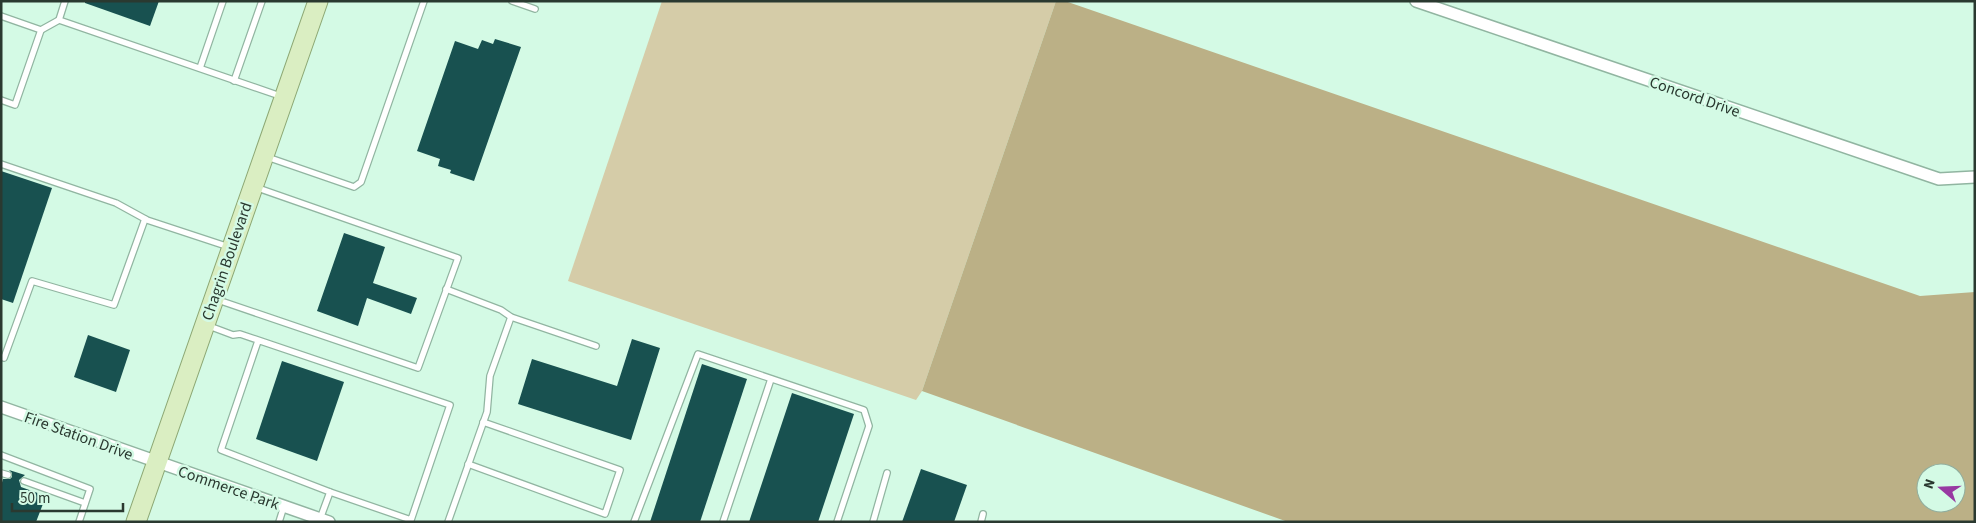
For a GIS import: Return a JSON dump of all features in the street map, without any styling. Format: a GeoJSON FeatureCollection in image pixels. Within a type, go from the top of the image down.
{"type":"FeatureCollection","features":[{"type":"Feature","properties":{"kind":"main road","name":"Chagrin Boulevard"},"geometry":{"type":"LineString","coordinates":[[136,522],[318,1]]}},
{"type":"Feature","properties":{"kind":"street","name":"Concord Drive"},"geometry":{"type":"LineString","coordinates":[[1416,1],[1939,180],[1975,177]]}},
{"type":"Feature","properties":{"kind":"street","name":"Fire Station Drive"},"geometry":{"type":"LineString","coordinates":[[1,407],[156,462]]}},
{"type":"Feature","properties":{"kind":"street","name":"Commerce Park"},"geometry":{"type":"LineString","coordinates":[[156,462],[325,520]]}},
{"type":"Feature","properties":{"kind":"lane"},"geometry":{"type":"LineString","coordinates":[[1,100],[15,105],[41,30],[59,20],[66,1]]}},
{"type":"Feature","properties":{"kind":"lane"},"geometry":{"type":"LineString","coordinates":[[200,68],[223,1]]}},
{"type":"Feature","properties":{"kind":"lane"},"geometry":{"type":"LineString","coordinates":[[234,81],[262,1]]}},
{"type":"Feature","properties":{"kind":"lane"},"geometry":{"type":"LineString","coordinates":[[263,155],[354,187],[361,182],[424,1]]}},
{"type":"Feature","properties":{"kind":"lane"},"geometry":{"type":"LineString","coordinates":[[512,1],[536,9]]}},
{"type":"Feature","properties":{"kind":"lane"},"geometry":{"type":"LineString","coordinates":[[1,16],[41,30]]}},
{"type":"Feature","properties":{"kind":"lane"},"geometry":{"type":"LineString","coordinates":[[59,20],[285,97]]}},
{"type":"Feature","properties":{"kind":"lane"},"geometry":{"type":"LineString","coordinates":[[1,164],[116,203],[145,219],[231,248]]}},
{"type":"Feature","properties":{"kind":"lane"},"geometry":{"type":"LineString","coordinates":[[213,298],[418,368],[458,258],[253,186]]}},
{"type":"Feature","properties":{"kind":"lane"},"geometry":{"type":"LineString","coordinates":[[1,366],[32,281],[114,306],[145,219]]}},
{"type":"Feature","properties":{"kind":"lane"},"geometry":{"type":"LineString","coordinates":[[446,289],[501,310],[511,317],[596,346]]}},
{"type":"Feature","properties":{"kind":"lane"},"geometry":{"type":"LineString","coordinates":[[448,522],[483,422],[490,376],[511,317]]}},
{"type":"Feature","properties":{"kind":"lane"},"geometry":{"type":"LineString","coordinates":[[204,324],[233,335],[240,334],[258,340],[450,405],[410,521],[221,450],[258,340]]}},
{"type":"Feature","properties":{"kind":"lane"},"geometry":{"type":"LineString","coordinates":[[634,522],[698,354],[864,410],[869,426],[837,522]]}},
{"type":"Feature","properties":{"kind":"lane"},"geometry":{"type":"LineString","coordinates":[[723,522],[771,379]]}},
{"type":"Feature","properties":{"kind":"lane"},"geometry":{"type":"LineString","coordinates":[[468,464],[605,514],[620,470],[483,422]]}},
{"type":"Feature","properties":{"kind":"lane"},"geometry":{"type":"LineString","coordinates":[[1,455],[90,489],[79,522]]}},
{"type":"Feature","properties":{"kind":"lane"},"geometry":{"type":"LineString","coordinates":[[873,522],[888,473]]}},
{"type":"Feature","properties":{"kind":"lane"},"geometry":{"type":"LineString","coordinates":[[24,481],[86,503]]}},
{"type":"Feature","properties":{"kind":"lane"},"geometry":{"type":"LineString","coordinates":[[325,520],[330,492]]}},
{"type":"Feature","properties":{"kind":"lane"},"geometry":{"type":"LineString","coordinates":[[278,522],[284,506]]}},
{"type":"Feature","properties":{"kind":"lane"},"geometry":{"type":"LineString","coordinates":[[981,522],[984,514]]}},
{"type":"Feature","properties":{"kind":"shaded area"},"geometry":{"type":"Polygon","coordinates":[[[662,1],[1056,1],[922,391],[916,400],[568,281],[662,1]]]}},
{"type":"Feature","properties":{"kind":"shaded area"},"geometry":{"type":"Polygon","coordinates":[[[1056,1],[1065,1],[1920,296],[1975,292],[1975,522],[1288,522],[922,391],[1056,1]]]}},
{"type":"Feature","properties":{"kind":"building"},"geometry":{"type":"Polygon","coordinates":[[[85,1],[159,1],[150,26],[85,3],[85,1]]]}},
{"type":"Feature","properties":{"kind":"building"},"geometry":{"type":"Polygon","coordinates":[[[495,39],[521,47],[474,181],[450,173],[451,170],[438,166],[440,159],[417,151],[455,41],[478,49],[482,40],[493,44],[495,39]]]}},
{"type":"Feature","properties":{"kind":"building"},"geometry":{"type":"Polygon","coordinates":[[[1,171],[52,188],[13,303],[1,299],[1,171]]]}},
{"type":"Feature","properties":{"kind":"building"},"geometry":{"type":"Polygon","coordinates":[[[344,233],[385,247],[373,283],[417,298],[411,314],[367,298],[358,326],[317,311],[344,233]]]}},
{"type":"Feature","properties":{"kind":"building"},"geometry":{"type":"Polygon","coordinates":[[[88,335],[130,350],[116,392],[74,377],[88,335]]]}},
{"type":"Feature","properties":{"kind":"building"},"geometry":{"type":"Polygon","coordinates":[[[632,339],[660,348],[631,440],[518,404],[532,359],[617,386],[632,339]]]}},
{"type":"Feature","properties":{"kind":"building"},"geometry":{"type":"Polygon","coordinates":[[[282,361],[344,382],[317,461],[256,439],[282,361]]]}},
{"type":"Feature","properties":{"kind":"building"},"geometry":{"type":"Polygon","coordinates":[[[702,364],[747,379],[700,522],[650,522],[702,364]]]}},
{"type":"Feature","properties":{"kind":"building"},"geometry":{"type":"Polygon","coordinates":[[[792,393],[854,414],[818,522],[749,522],[792,393]]]}},
{"type":"Feature","properties":{"kind":"building"},"geometry":{"type":"Polygon","coordinates":[[[921,469],[967,485],[954,522],[902,522],[921,469]]]}},
{"type":"Feature","properties":{"kind":"building"},"geometry":{"type":"Polygon","coordinates":[[[9,470],[25,475],[19,480],[21,487],[46,496],[36,522],[1,522],[1,486],[3,479],[10,479],[12,477],[12,473],[9,470]]]}}]}
